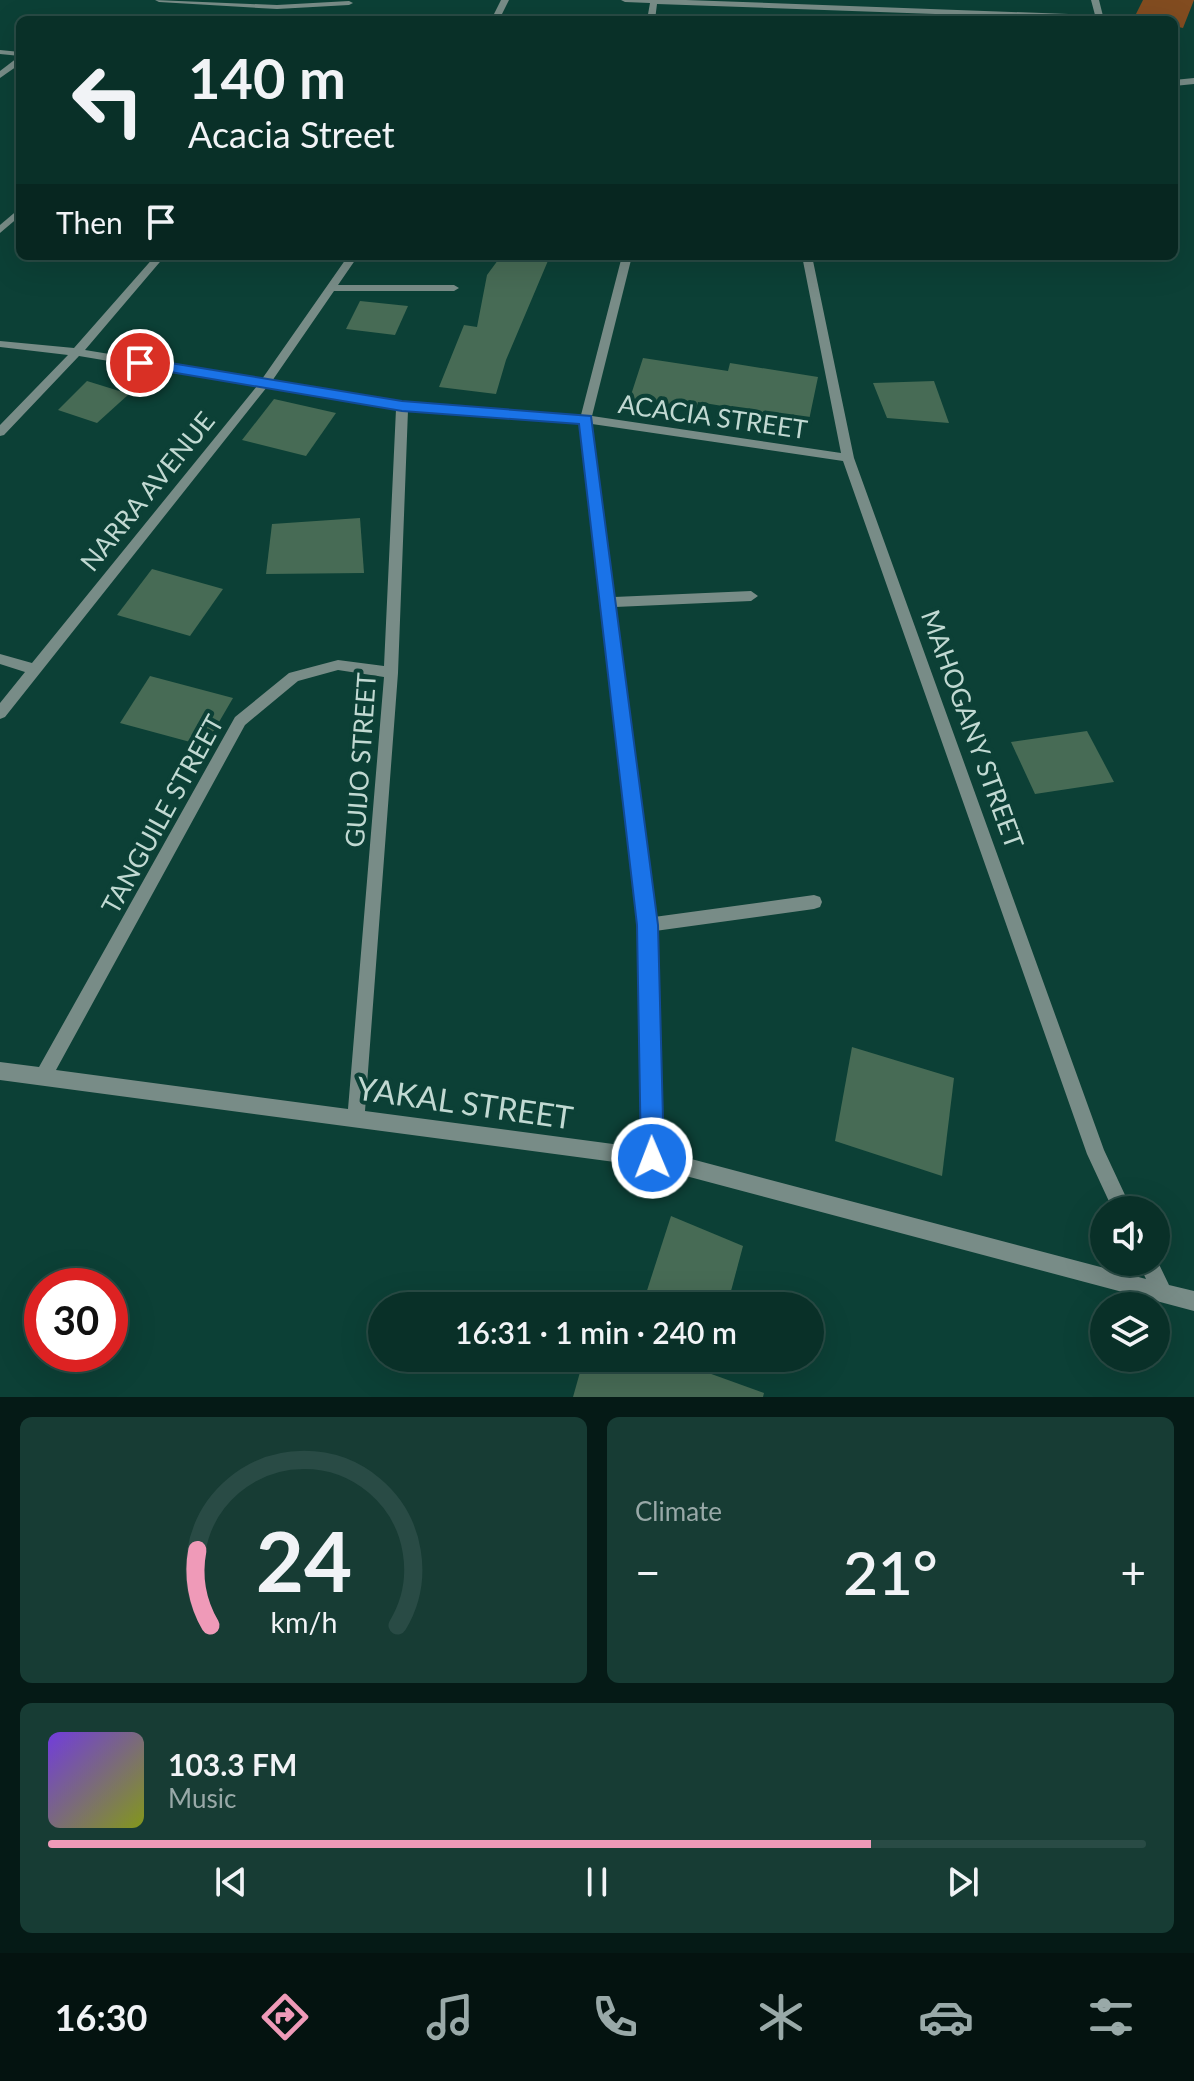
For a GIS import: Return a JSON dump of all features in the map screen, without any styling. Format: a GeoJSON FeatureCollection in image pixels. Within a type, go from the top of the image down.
{"type":"FeatureCollection","features":[{"type":"Feature","properties":{"kind":"street"},"geometry":{"type":"LineString","coordinates":[[159,0],[277,7],[349,5]]}},
{"type":"Feature","properties":{"kind":"street"},"geometry":{"type":"LineString","coordinates":[[625,0],[1026,16]]}},
{"type":"Feature","properties":{"kind":"street"},"geometry":{"type":"LineString","coordinates":[[0,230],[16,215]]}},
{"type":"Feature","properties":{"kind":"street"},"geometry":{"type":"LineString","coordinates":[[0,432],[77,352],[157,260]]}},
{"type":"Feature","properties":{"kind":"street","name":"NARRA AVENUE"},"geometry":{"type":"LineString","coordinates":[[0,713],[264,384],[350,260]]}},
{"type":"Feature","properties":{"kind":"street"},"geometry":{"type":"LineString","coordinates":[[626,260],[586,419],[647,925],[652,1158]]}},
{"type":"Feature","properties":{"kind":"street","name":"MAHOGANY STREET"},"geometry":{"type":"LineString","coordinates":[[808,260],[848,458],[1096,1154],[1116,1196]]}},
{"type":"Feature","properties":{"kind":"street"},"geometry":{"type":"LineString","coordinates":[[330,288],[454,288]]}},
{"type":"Feature","properties":{"kind":"street","name":"ACACIA STREET"},"geometry":{"type":"LineString","coordinates":[[0,344],[77,352],[402,406],[586,419],[848,458]]}},
{"type":"Feature","properties":{"kind":"street","name":"GUIJO STREET"},"geometry":{"type":"LineString","coordinates":[[356,1118],[391,673],[402,406]]}},
{"type":"Feature","properties":{"kind":"street"},"geometry":{"type":"LineString","coordinates":[[609,602],[751,596]]}},
{"type":"Feature","properties":{"kind":"street"},"geometry":{"type":"LineString","coordinates":[[0,659],[33,669]]}},
{"type":"Feature","properties":{"kind":"street","name":"TANGUILE STREET"},"geometry":{"type":"LineString","coordinates":[[43,1077],[240,721],[294,677],[338,665],[391,673]]}},
{"type":"Feature","properties":{"kind":"street"},"geometry":{"type":"LineString","coordinates":[[647,925],[814,902]]}},
{"type":"Feature","properties":{"kind":"street","name":"YAKAL STREET"},"geometry":{"type":"LineString","coordinates":[[0,1071],[652,1158],[1162,1292]]}},
{"type":"Feature","properties":{"kind":"street"},"geometry":{"type":"LineString","coordinates":[[1155,1276],[1162,1292]]}},
{"type":"Feature","properties":{"kind":"street","name":"YAKAL STREET"},"geometry":{"type":"LineString","coordinates":[[1170,1294],[1194,1301]]}},
{"type":"Feature","properties":{"kind":"shaded area"},"geometry":{"type":"Polygon","coordinates":[[[1143,0],[1194,0],[1183,28],[1178,27],[1178,16],[1135,16],[1143,0]]]}},
{"type":"Feature","properties":{"kind":"building"},"geometry":{"type":"Polygon","coordinates":[[[498,260],[548,260],[506,360],[496,394],[439,387],[464,325],[477,327],[487,275],[498,260]]]}},
{"type":"Feature","properties":{"kind":"building"},"geometry":{"type":"Polygon","coordinates":[[[360,301],[408,306],[395,335],[346,329],[360,301]]]}},
{"type":"Feature","properties":{"kind":"building"},"geometry":{"type":"Polygon","coordinates":[[[643,358],[728,371],[730,363],[818,377],[809,420],[698,402],[696,409],[630,398],[643,358]]]}},
{"type":"Feature","properties":{"kind":"building"},"geometry":{"type":"Polygon","coordinates":[[[87,381],[129,394],[97,423],[58,410],[87,381]]]}},
{"type":"Feature","properties":{"kind":"building"},"geometry":{"type":"Polygon","coordinates":[[[934,381],[949,423],[887,418],[873,383],[934,381]]]}},
{"type":"Feature","properties":{"kind":"building"},"geometry":{"type":"Polygon","coordinates":[[[274,399],[336,413],[306,456],[242,440],[274,399]]]}},
{"type":"Feature","properties":{"kind":"building"},"geometry":{"type":"Polygon","coordinates":[[[360,518],[364,573],[266,574],[272,524],[360,518]]]}},
{"type":"Feature","properties":{"kind":"building"},"geometry":{"type":"Polygon","coordinates":[[[152,569],[223,589],[190,636],[117,615],[152,569]]]}},
{"type":"Feature","properties":{"kind":"building"},"geometry":{"type":"Polygon","coordinates":[[[150,676],[233,698],[205,746],[120,723],[150,676]]]}},
{"type":"Feature","properties":{"kind":"building"},"geometry":{"type":"Polygon","coordinates":[[[1087,731],[1114,782],[1035,794],[1011,742],[1087,731]]]}},
{"type":"Feature","properties":{"kind":"building"},"geometry":{"type":"Polygon","coordinates":[[[852,1047],[954,1078],[942,1176],[835,1141],[852,1047]]]}},
{"type":"Feature","properties":{"kind":"building"},"geometry":{"type":"Polygon","coordinates":[[[671,1216],[743,1246],[731,1292],[647,1292],[671,1216]]]}},
{"type":"Feature","properties":{"kind":"building"},"geometry":{"type":"Polygon","coordinates":[[[580,1372],[706,1372],[764,1393],[763,1397],[573,1397],[580,1372]]]}},
{"type":"Feature","properties":{"kind":"route"},"geometry":{"type":"LineString","coordinates":[[140,363],[402,406],[586,419],[647,925],[652,1158]]}}]}
